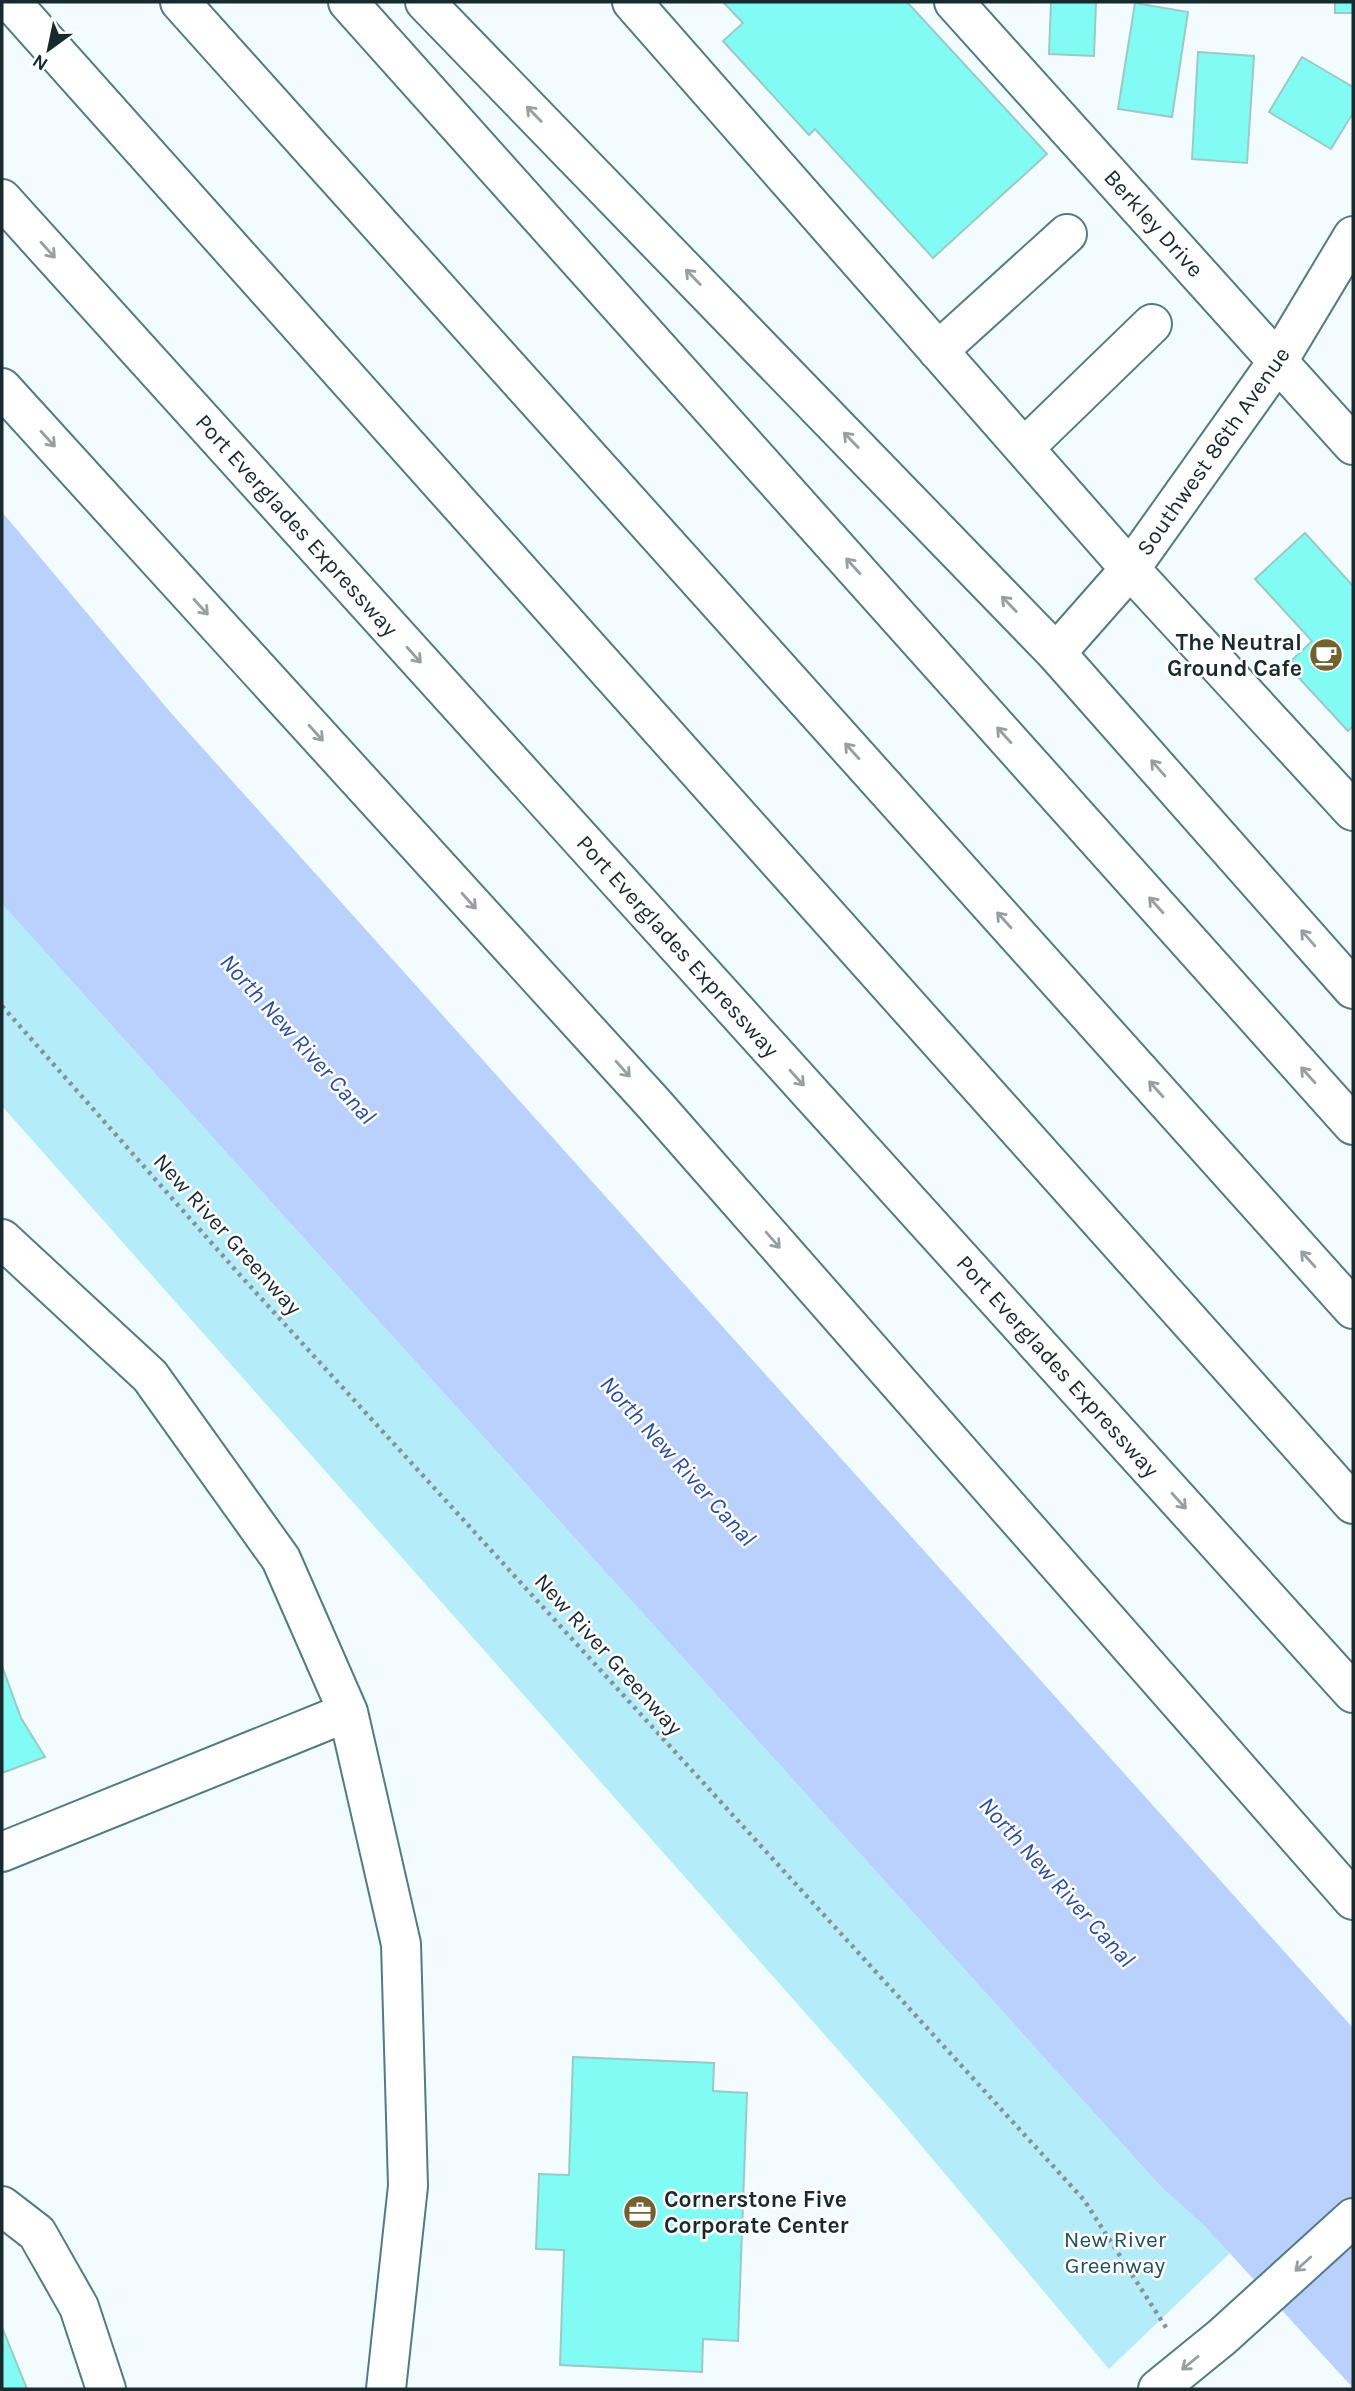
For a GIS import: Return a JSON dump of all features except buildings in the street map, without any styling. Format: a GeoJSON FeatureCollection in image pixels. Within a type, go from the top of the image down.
{"type":"FeatureCollection","features":[{"type":"Feature","properties":{"kind":"main road"},"geometry":{"type":"LineString","coordinates":[[11,2],[1353,1504]]}},
{"type":"Feature","properties":{"kind":"main road"},"geometry":{"type":"LineString","coordinates":[[180,2],[1353,1309]]}},
{"type":"Feature","properties":{"kind":"main road"},"geometry":{"type":"LineString","coordinates":[[348,2],[1353,1125]]}},
{"type":"Feature","properties":{"kind":"main road"},"geometry":{"type":"LineString","coordinates":[[425,2],[1056,653],[1353,989]]}},
{"type":"Feature","properties":{"kind":"main road"},"geometry":{"type":"LineString","coordinates":[[632,2],[1130,569],[1353,811]]}},
{"type":"Feature","properties":{"kind":"main road","name":"Berkley Drive"},"geometry":{"type":"LineString","coordinates":[[954,2],[1353,445]]}},
{"type":"Feature","properties":{"kind":"main road","name":"Port Everglades Expressway"},"geometry":{"type":"LineString","coordinates":[[2,199],[1353,1693]]}},
{"type":"Feature","properties":{"kind":"main road"},"geometry":{"type":"LineString","coordinates":[[938,351],[1067,234]]}},
{"type":"Feature","properties":{"kind":"main road","name":"Southwest 86th Avenue"},"geometry":{"type":"LineString","coordinates":[[1056,653],[1130,569],[1279,361],[1352,241]]}},
{"type":"Feature","properties":{"kind":"main road"},"geometry":{"type":"LineString","coordinates":[[1024,448],[1152,324]]}},
{"type":"Feature","properties":{"kind":"main road"},"geometry":{"type":"LineString","coordinates":[[2,388],[654,1104],[1353,1899]]}},
{"type":"Feature","properties":{"kind":"main road"},"geometry":{"type":"LineString","coordinates":[[2,1239],[150,1376],[281,1559],[348,1712],[401,1944],[408,2186],[386,2389]]}},
{"type":"Feature","properties":{"kind":"main road"},"geometry":{"type":"LineString","coordinates":[[2,1852],[348,1712]]}},
{"type":"Feature","properties":{"kind":"main road"},"geometry":{"type":"LineString","coordinates":[[2,2206],[37,2233],[79,2307],[106,2389]]}},
{"type":"Feature","properties":{"kind":"main road"},"geometry":{"type":"LineString","coordinates":[[1158,2389],[1223,2337],[1353,2218]]}},
{"type":"Feature","properties":{"kind":"path","name":"New River Greenway"},"geometry":{"type":"LineString","coordinates":[[2,1006],[239,1274],[1084,2200],[1174,2337]]}},
{"type":"Feature","properties":{"kind":"green space","name":"New River Greenway"},"geometry":{"type":"Polygon","coordinates":[[[2,904],[1162,2188],[1203,2223],[1230,2253],[1109,2369],[893,2112],[2,1106],[2,904]]]}},
{"type":"Feature","properties":{"kind":"water","name":"North New River Canal"},"geometry":{"type":"Polygon","coordinates":[[[2,512],[171,713],[1353,2028],[1353,2388],[1203,2224],[1162,2188],[2,904],[2,512]]]}},
{"type":"Feature","properties":{"kind":"place","name":"The Neutral Ground Cafe"},"geometry":{"type":"Point","coordinates":[1326,655]}},
{"type":"Feature","properties":{"kind":"place","name":"Cornerstone Five Corporate Center"},"geometry":{"type":"Point","coordinates":[640,2212]}}]}
